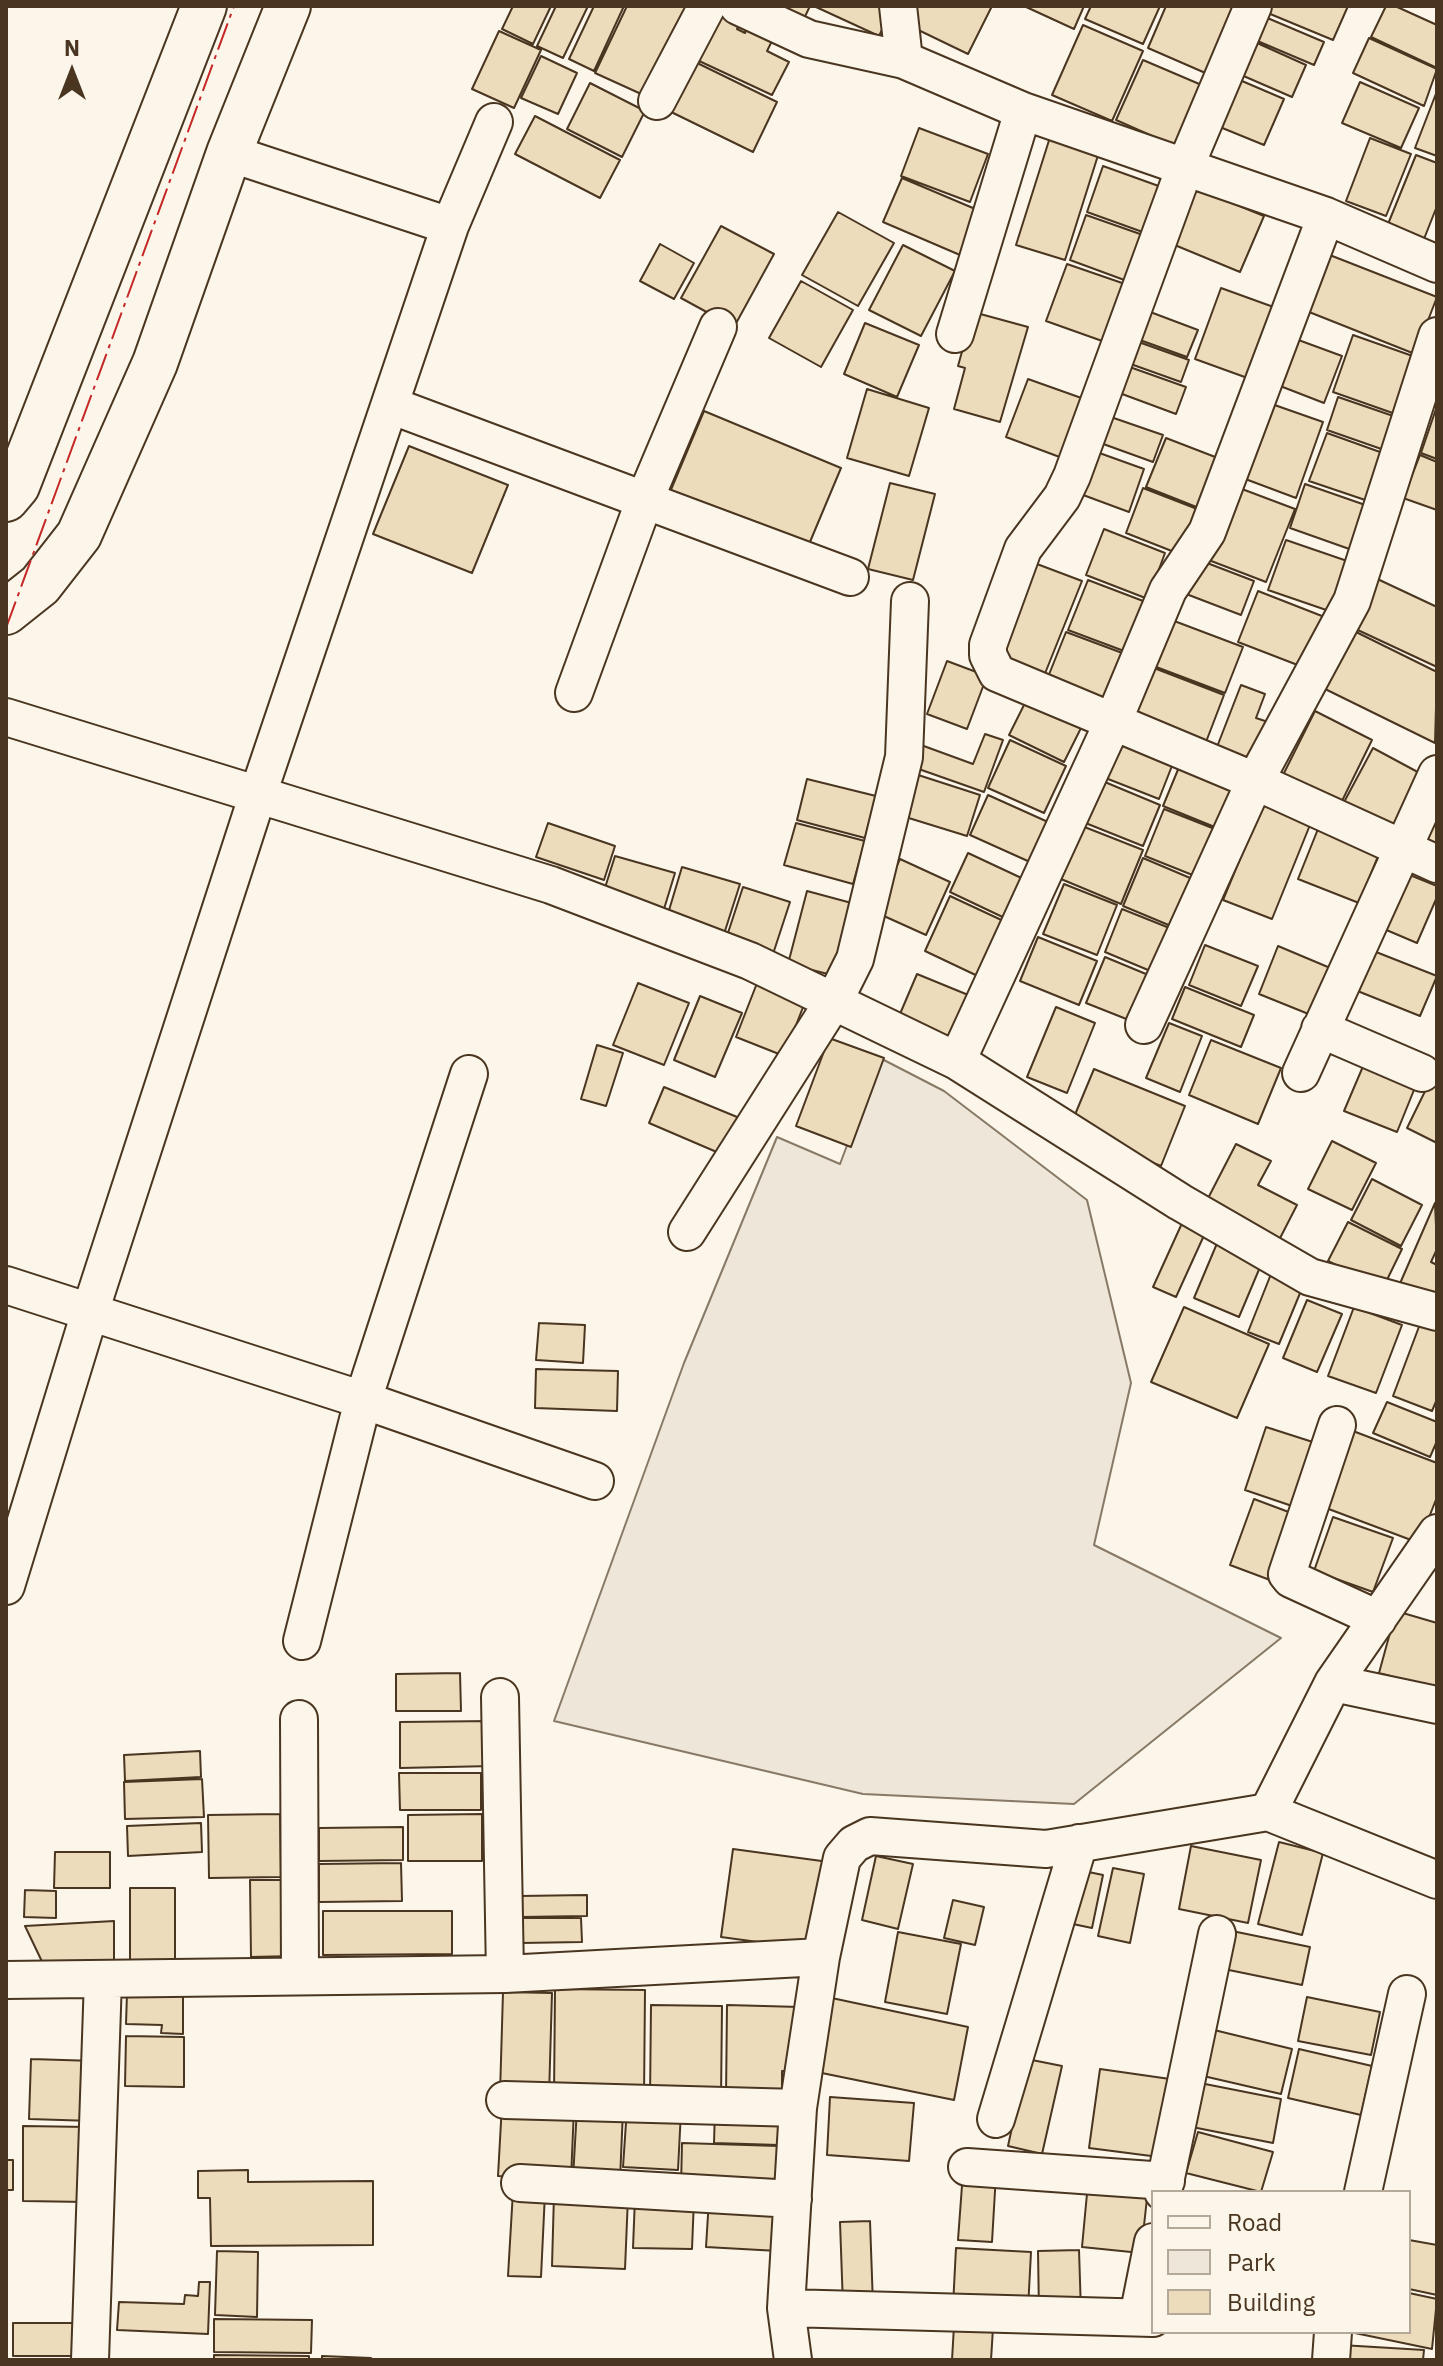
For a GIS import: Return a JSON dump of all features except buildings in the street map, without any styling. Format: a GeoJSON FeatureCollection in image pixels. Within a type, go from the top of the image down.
{"type":"FeatureCollection","features":[{"type":"Feature","properties":{"kind":"street"},"geometry":{"type":"LineString","coordinates":[[6,499],[17,486],[204,6]]}},
{"type":"Feature","properties":{"kind":"street"},"geometry":{"type":"LineString","coordinates":[[6,612],[40,585],[79,535],[155,363],[229,153],[288,6]]}},
{"type":"Feature","properties":{"kind":"street"},"geometry":{"type":"LineString","coordinates":[[657,101],[707,6]]}},
{"type":"Feature","properties":{"kind":"street"},"geometry":{"type":"LineString","coordinates":[[738,6],[809,39],[904,60],[1023,111],[1326,216],[1437,264]]}},
{"type":"Feature","properties":{"kind":"street"},"geometry":{"type":"LineString","coordinates":[[898,6],[904,60]]}},
{"type":"Feature","properties":{"kind":"street"},"geometry":{"type":"LineString","coordinates":[[1253,6],[1185,167],[1072,476],[1062,497],[1023,549],[988,645],[991,664],[997,673],[1112,724],[1255,781],[1437,864]]}},
{"type":"Feature","properties":{"kind":"street"},"geometry":{"type":"LineString","coordinates":[[955,334],[1023,111]]}},
{"type":"Feature","properties":{"kind":"street"},"geometry":{"type":"LineString","coordinates":[[6,1586],[90,1312],[258,794],[450,226],[494,122]]}},
{"type":"Feature","properties":{"kind":"street"},"geometry":{"type":"LineString","coordinates":[[229,153],[450,226]]}},
{"type":"Feature","properties":{"kind":"street"},"geometry":{"type":"LineString","coordinates":[[957,1061],[1112,724],[1168,590],[1207,532],[1326,216]]}},
{"type":"Feature","properties":{"kind":"street"},"geometry":{"type":"LineString","coordinates":[[574,693],[645,499],[718,327]]}},
{"type":"Feature","properties":{"kind":"street"},"geometry":{"type":"LineString","coordinates":[[1144,1025],[1255,781],[1352,601],[1437,336]]}},
{"type":"Feature","properties":{"kind":"street"},"geometry":{"type":"LineString","coordinates":[[390,405],[850,577]]}},
{"type":"Feature","properties":{"kind":"street"},"geometry":{"type":"LineString","coordinates":[[687,1232],[835,999],[858,946],[904,757],[910,601]]}},
{"type":"Feature","properties":{"kind":"street"},"geometry":{"type":"LineString","coordinates":[[6,717],[551,885],[750,961],[835,999],[957,1061],[1180,1202],[1310,1277],[1437,1312]]}},
{"type":"Feature","properties":{"kind":"street"},"geometry":{"type":"LineString","coordinates":[[1301,1073],[1401,846],[1437,774]]}},
{"type":"Feature","properties":{"kind":"street"},"geometry":{"type":"LineString","coordinates":[[1320,1029],[1422,1073]]}},
{"type":"Feature","properties":{"kind":"street"},"geometry":{"type":"LineString","coordinates":[[302,1641],[363,1400],[469,1074]]}},
{"type":"Feature","properties":{"kind":"street"},"geometry":{"type":"LineString","coordinates":[[6,1285],[363,1400],[595,1481]]}},
{"type":"Feature","properties":{"kind":"street"},"geometry":{"type":"LineString","coordinates":[[1337,1425],[1287,1574],[1291,1579],[1378,1619]]}},
{"type":"Feature","properties":{"kind":"street"},"geometry":{"type":"LineString","coordinates":[[1268,1812],[1333,1683],[1437,1533]]}},
{"type":"Feature","properties":{"kind":"street"},"geometry":{"type":"LineString","coordinates":[[1333,1683],[1437,1705]]}},
{"type":"Feature","properties":{"kind":"street"},"geometry":{"type":"LineString","coordinates":[[500,1697],[505,1974]]}},
{"type":"Feature","properties":{"kind":"street"},"geometry":{"type":"LineString","coordinates":[[299,1719],[300,1976]]}},
{"type":"Feature","properties":{"kind":"street"},"geometry":{"type":"LineString","coordinates":[[793,2360],[786,2308],[798,2108],[821,1957],[842,1858],[854,1844],[870,1836],[1046,1849],[1268,1812],[1437,1880]]}},
{"type":"Feature","properties":{"kind":"street"},"geometry":{"type":"LineString","coordinates":[[996,2119],[1079,1843]]}},
{"type":"Feature","properties":{"kind":"street"},"geometry":{"type":"LineString","coordinates":[[967,2167],[1164,2186],[1217,1934]]}},
{"type":"Feature","properties":{"kind":"street"},"geometry":{"type":"LineString","coordinates":[[6,1980],[505,1974],[821,1957]]}},
{"type":"Feature","properties":{"kind":"street"},"geometry":{"type":"LineString","coordinates":[[90,2360],[103,1979]]}},
{"type":"Feature","properties":{"kind":"street"},"geometry":{"type":"LineString","coordinates":[[1363,2190],[1407,1994]]}},
{"type":"Feature","properties":{"kind":"street"},"geometry":{"type":"LineString","coordinates":[[505,2100],[798,2108]]}},
{"type":"Feature","properties":{"kind":"street"},"geometry":{"type":"LineString","coordinates":[[520,2183],[793,2199]]}},
{"type":"Feature","properties":{"kind":"street"},"geometry":{"type":"LineString","coordinates":[[786,2308],[1145,2317],[1151,2261]]}},
{"type":"Feature","properties":{"kind":"street"},"geometry":{"type":"LineString","coordinates":[[1331,2360],[1333,2334]]}},
{"type":"Feature","properties":{"kind":"green space"},"geometry":{"type":"Polygon","coordinates":[[[880,1058],[944,1091],[1087,1200],[1131,1383],[1094,1545],[1281,1638],[1074,1804],[863,1794],[554,1721],[684,1363],[777,1137],[840,1164],[880,1058]]]}},
{"type":"Feature","properties":{"kind":"power"},"geometry":{"type":"LineString","coordinates":[[6,628],[234,6]]}}]}
